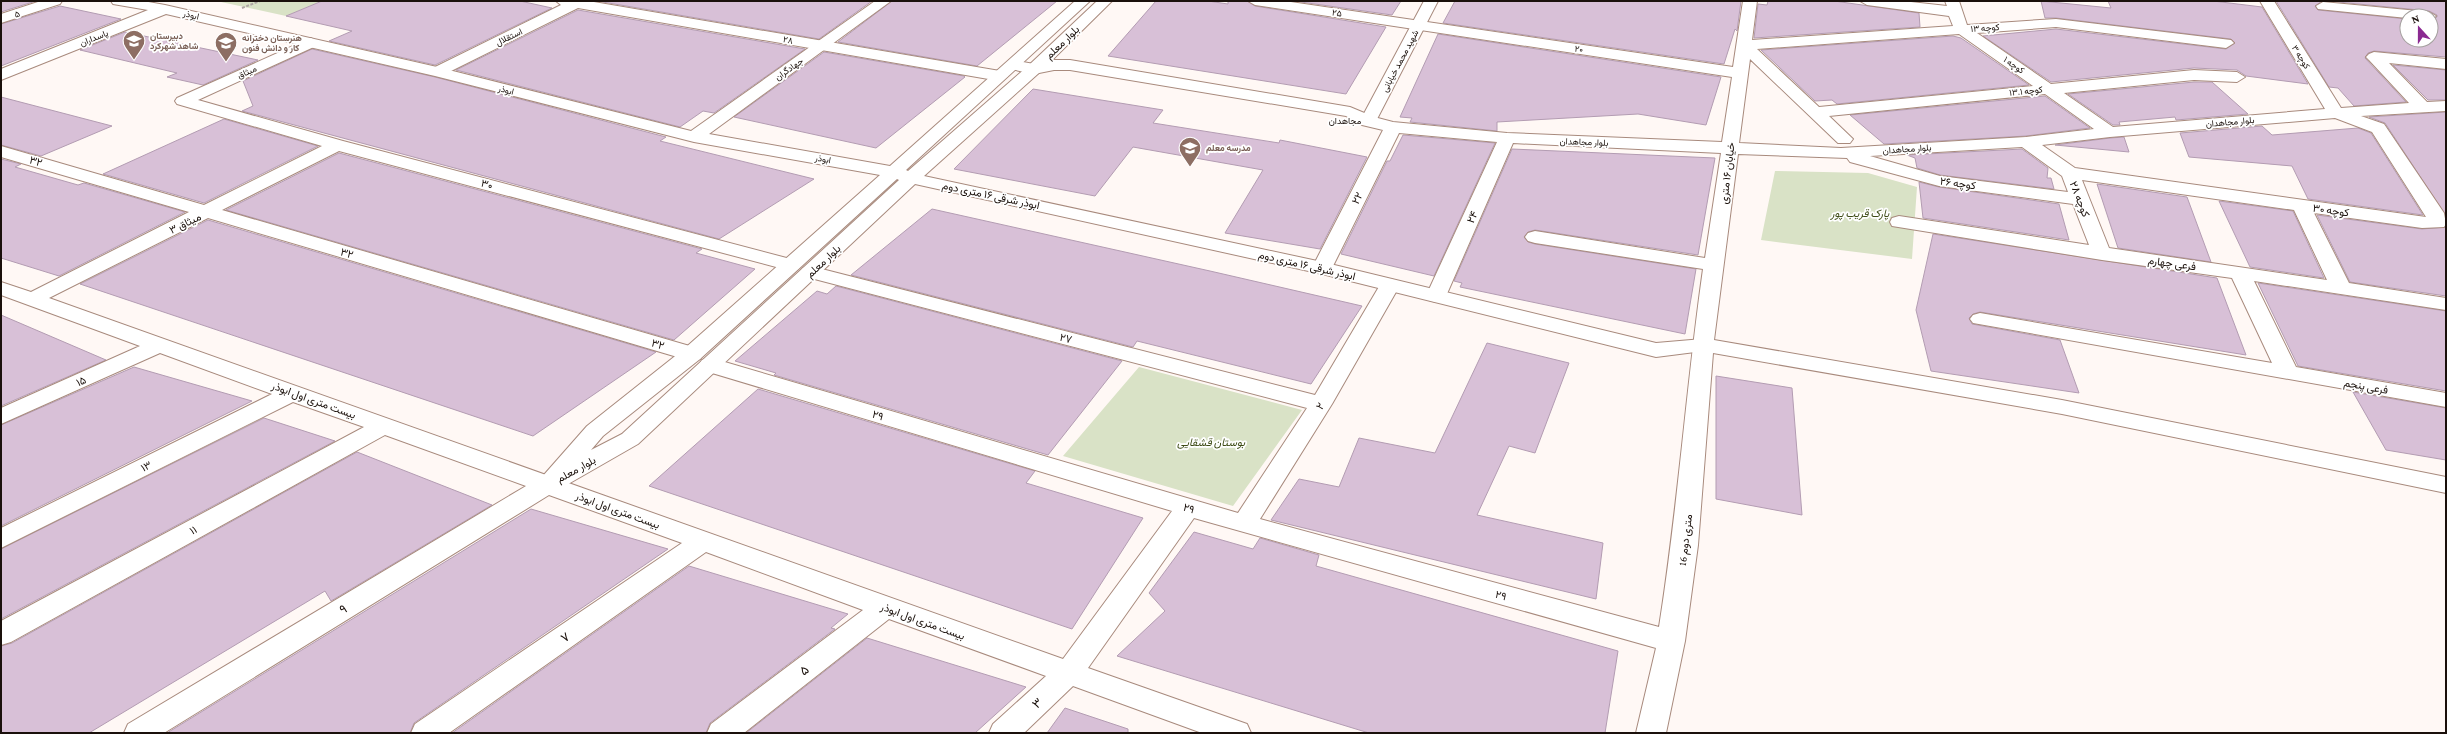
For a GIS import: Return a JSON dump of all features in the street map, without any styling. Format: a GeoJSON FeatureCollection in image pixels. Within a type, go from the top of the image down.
{"type":"FeatureCollection","features":[{"type":"Feature","properties":{"kind":"street","name":"۵"},"geometry":{"type":"LineString","coordinates":[[1,19],[55,1]]}},
{"type":"Feature","properties":{"kind":"street","name":"ابوذر"},"geometry":{"type":"LineString","coordinates":[[118,1],[165,9],[437,72],[694,137],[903,175]]}},
{"type":"Feature","properties":{"kind":"street","name":"پاسداران"},"geometry":{"type":"LineString","coordinates":[[1,75],[187,1]]}},
{"type":"Feature","properties":{"kind":"street","name":"جهادگران"},"geometry":{"type":"LineString","coordinates":[[694,137],[884,1]]}},
{"type":"Feature","properties":{"kind":"street","name":"بلوار معلم"},"geometry":{"type":"LineString","coordinates":[[547,485],[630,439],[701,360],[903,175],[1006,71],[1080,1]]}},
{"type":"Feature","properties":{"kind":"street","name":"بلوار معلم"},"geometry":{"type":"LineString","coordinates":[[903,175],[1034,69],[1106,1]]}},
{"type":"Feature","properties":{"kind":"street","name":"۲۵"},"geometry":{"type":"LineString","coordinates":[[1255,1],[1418,25]]}},
{"type":"Feature","properties":{"kind":"street","name":"شهید محمد خیابانی"},"geometry":{"type":"LineString","coordinates":[[1368,120],[1431,1]]}},
{"type":"Feature","properties":{"kind":"street","name":"خیابان ۱۶ متری"},"geometry":{"type":"LineString","coordinates":[[1704,345],[1750,1]]}},
{"type":"Feature","properties":{"kind":"street"},"geometry":{"type":"LineString","coordinates":[[1867,1],[1954,7],[1961,29]]}},
{"type":"Feature","properties":{"kind":"street","name":"کوچه ۳"},"geometry":{"type":"LineString","coordinates":[[2267,1],[2336,113]]}},
{"type":"Feature","properties":{"kind":"street","name":"۲۸"},"geometry":{"type":"LineString","coordinates":[[573,2],[822,45],[1006,71]]}},
{"type":"Feature","properties":{"kind":"street","name":"استقلال"},"geometry":{"type":"LineString","coordinates":[[437,72],[573,2]]}},
{"type":"Feature","properties":{"kind":"street"},"geometry":{"type":"LineString","coordinates":[[2323,6],[2399,13]]}},
{"type":"Feature","properties":{"kind":"street","name":"کوچه ۱۳"},"geometry":{"type":"LineString","coordinates":[[1744,45],[2056,23],[2226,43]]}},
{"type":"Feature","properties":{"kind":"street","name":"۲۰"},"geometry":{"type":"LineString","coordinates":[[1418,25],[1740,73]]}},
{"type":"Feature","properties":{"kind":"street","name":"کوچه ۱"},"geometry":{"type":"LineString","coordinates":[[1961,29],[2110,132]]}},
{"type":"Feature","properties":{"kind":"street","name":"میثاق"},"geometry":{"type":"LineString","coordinates":[[183,101],[311,43]]}},
{"type":"Feature","properties":{"kind":"street"},"geometry":{"type":"LineString","coordinates":[[1744,45],[1814,112],[1842,146]]}},
{"type":"Feature","properties":{"kind":"street"},"geometry":{"type":"LineString","coordinates":[[2423,108],[2374,58],[2446,64]]}},
{"type":"Feature","properties":{"kind":"street","name":"مجاهدان"},"geometry":{"type":"LineString","coordinates":[[1006,71],[1034,69],[1047,77],[1316,120],[1340,122],[1368,120]]}},
{"type":"Feature","properties":{"kind":"street","name":"کوچه ۱۳.۱"},"geometry":{"type":"LineString","coordinates":[[1814,112],[2048,88],[2194,75],[2237,77]]}},
{"type":"Feature","properties":{"kind":"street","name":"۳۰"},"geometry":{"type":"LineString","coordinates":[[183,101],[337,145],[801,269]]}},
{"type":"Feature","properties":{"kind":"street","name":"بلوار مجاهدان"},"geometry":{"type":"LineString","coordinates":[[1368,120],[1393,127],[1507,138],[1730,148],[2026,142],[2110,132],[2336,113],[2446,106]]}},
{"type":"Feature","properties":{"kind":"street","name":"کوچه ۳۰"},"geometry":{"type":"LineString","coordinates":[[2070,173],[2422,222],[2437,222],[2435,213],[2378,128],[2336,113]]}},
{"type":"Feature","properties":{"kind":"street","name":"۲۲"},"geometry":{"type":"LineString","coordinates":[[1322,268],[1393,127]]}},
{"type":"Feature","properties":{"kind":"street","name":"۲۴"},"geometry":{"type":"LineString","coordinates":[[1436,296],[1507,138]]}},
{"type":"Feature","properties":{"kind":"street","name":"کوچه ۲۸"},"geometry":{"type":"LineString","coordinates":[[2026,142],[2070,173],[2102,254]]}},
{"type":"Feature","properties":{"kind":"street","name":"میثاق ۳"},"geometry":{"type":"LineString","coordinates":[[12,294],[207,212],[337,145]]}},
{"type":"Feature","properties":{"kind":"street","name":"کوچه ۲۶"},"geometry":{"type":"LineString","coordinates":[[1842,146],[1939,181],[2079,199]]}},
{"type":"Feature","properties":{"kind":"street","name":"۳۲"},"geometry":{"type":"LineString","coordinates":[[1,151],[701,360]]}},
{"type":"Feature","properties":{"kind":"street","name":"ابوذر شرقی ۱۶ متری دوم"},"geometry":{"type":"LineString","coordinates":[[903,175],[1322,268],[1656,350],[1704,345],[2062,407],[2446,485]]}},
{"type":"Feature","properties":{"kind":"street"},"geometry":{"type":"LineString","coordinates":[[2301,205],[2341,288]]}},
{"type":"Feature","properties":{"kind":"street","name":"فرعی چهارم"},"geometry":{"type":"LineString","coordinates":[[1899,222],[2102,254],[2239,272],[2446,304]]}},
{"type":"Feature","properties":{"kind":"street"},"geometry":{"type":"LineString","coordinates":[[1535,237],[1715,265]]}},
{"type":"Feature","properties":{"kind":"street","name":"۲۷"},"geometry":{"type":"LineString","coordinates":[[801,269],[1321,404]]}},
{"type":"Feature","properties":{"kind":"street"},"geometry":{"type":"LineString","coordinates":[[2239,272],[2287,371]]}},
{"type":"Feature","properties":{"kind":"street","name":"۲"},"geometry":{"type":"LineString","coordinates":[[1244,524],[1321,404],[1390,285]]}},
{"type":"Feature","properties":{"kind":"street","name":"بیست متری اول ابوذر"},"geometry":{"type":"LineString","coordinates":[[12,294],[160,345],[1236,733]]}},
{"type":"Feature","properties":{"kind":"street"},"geometry":{"type":"LineString","coordinates":[[1980,319],[2287,371]]}},
{"type":"Feature","properties":{"kind":"street","name":"۱۵"},"geometry":{"type":"LineString","coordinates":[[1,417],[160,345]]}},
{"type":"Feature","properties":{"kind":"street","name":"16 متری دوم"},"geometry":{"type":"LineString","coordinates":[[1651,733],[1671,641],[1686,544],[1704,345]]}},
{"type":"Feature","properties":{"kind":"street","name":"بلوار معلم"},"geometry":{"type":"LineString","coordinates":[[547,485],[595,431],[701,360]]}},
{"type":"Feature","properties":{"kind":"street","name":"۲۹"},"geometry":{"type":"LineString","coordinates":[[701,360],[1188,508],[1671,641]]}},
{"type":"Feature","properties":{"kind":"street","name":"فرعی پنجم"},"geometry":{"type":"LineString","coordinates":[[2287,371],[2446,400]]}},
{"type":"Feature","properties":{"kind":"street","name":"۱۳"},"geometry":{"type":"LineString","coordinates":[[1,539],[292,393]]}},
{"type":"Feature","properties":{"kind":"street","name":"۱۱"},"geometry":{"type":"LineString","coordinates":[[1,634],[384,426]]}},
{"type":"Feature","properties":{"kind":"street","name":"۹"},"geometry":{"type":"LineString","coordinates":[[138,733],[547,485]]}},
{"type":"Feature","properties":{"kind":"street","name":"۳"},"geometry":{"type":"LineString","coordinates":[[1004,733],[1069,673],[1188,508]]}},
{"type":"Feature","properties":{"kind":"street","name":"۷"},"geometry":{"type":"LineString","coordinates":[[426,733],[704,541]]}},
{"type":"Feature","properties":{"kind":"street","name":"۵"},"geometry":{"type":"LineString","coordinates":[[722,733],[886,607]]}},
{"type":"Feature","properties":{"kind":"green space"},"geometry":{"type":"Polygon","coordinates":[[[322,1],[286,16],[221,2],[322,1]]]}},
{"type":"Feature","properties":{"kind":"green space","name":"پارک قریب پور"},"geometry":{"type":"Polygon","coordinates":[[[1775,171],[1868,173],[1917,187],[1912,259],[1761,240],[1775,171]]]}},
{"type":"Feature","properties":{"kind":"green space","name":"بوستان قشقایی"},"geometry":{"type":"Polygon","coordinates":[[[1139,367],[1302,410],[1233,506],[1063,456],[1139,367]]]}},
{"type":"Feature","properties":{"kind":"building"},"geometry":{"type":"Polygon","coordinates":[[[1,1],[36,1],[1,12],[1,1]]]}},
{"type":"Feature","properties":{"kind":"building"},"geometry":{"type":"Polygon","coordinates":[[[322,1],[520,1],[552,8],[435,65],[329,41],[352,31],[286,16],[322,1]]]}},
{"type":"Feature","properties":{"kind":"building"},"geometry":{"type":"Polygon","coordinates":[[[597,1],[872,1],[819,39],[597,1]]]}},
{"type":"Feature","properties":{"kind":"building"},"geometry":{"type":"Polygon","coordinates":[[[892,1],[1057,1],[977,66],[838,42],[892,1]]]}},
{"type":"Feature","properties":{"kind":"building"},"geometry":{"type":"Polygon","coordinates":[[[1156,1],[1208,1],[1228,4],[1228,1],[1247,1],[1255,6],[1386,27],[1346,94],[1108,56],[1156,1]]]}},
{"type":"Feature","properties":{"kind":"building"},"geometry":{"type":"Polygon","coordinates":[[[1294,1],[1401,1],[1392,15],[1294,1]]]}},
{"type":"Feature","properties":{"kind":"building"},"geometry":{"type":"Polygon","coordinates":[[[1455,1],[1741,1],[1737,31],[1735,29],[1724,64],[1443,23],[1455,1]]]}},
{"type":"Feature","properties":{"kind":"building"},"geometry":{"type":"Polygon","coordinates":[[[1768,1],[1834,1],[1919,13],[1920,27],[1754,38],[1758,4],[1767,5],[1768,1]]]}},
{"type":"Feature","properties":{"kind":"building"},"geometry":{"type":"Polygon","coordinates":[[[2041,1],[2111,8],[2108,1],[2213,1],[2262,7],[2308,84],[2246,76],[2237,70],[2194,68],[2051,82],[1983,36],[2056,29],[2226,49],[2235,43],[2231,39],[2056,18],[2045,18],[2041,1]]]}},
{"type":"Feature","properties":{"kind":"building"},"geometry":{"type":"Polygon","coordinates":[[[2276,1],[2322,1],[2315,6],[2318,10],[2399,18],[2399,48],[2439,48],[2439,8],[2399,8],[2328,1],[2446,1],[2446,57],[2374,51],[2368,53],[2365,58],[2406,102],[2354,106],[2338,88],[2329,87],[2276,1]]]}},
{"type":"Feature","properties":{"kind":"building"},"geometry":{"type":"Polygon","coordinates":[[[60,6],[121,19],[1,66],[1,24],[60,6]]]}},
{"type":"Feature","properties":{"kind":"building"},"geometry":{"type":"Polygon","coordinates":[[[578,10],[805,49],[714,113],[703,111],[680,127],[456,70],[578,10]]]}},
{"type":"Feature","properties":{"kind":"building"},"geometry":{"type":"Polygon","coordinates":[[[125,32],[258,60],[203,85],[167,77],[177,73],[80,50],[125,32]]]}},
{"type":"Feature","properties":{"kind":"building"},"geometry":{"type":"Polygon","coordinates":[[[1438,34],[1721,77],[1706,125],[1638,114],[1497,122],[1497,131],[1410,122],[1412,118],[1400,117],[1438,34]]]}},
{"type":"Feature","properties":{"kind":"building"},"geometry":{"type":"Polygon","coordinates":[[[1953,36],[1961,38],[2029,85],[1837,104],[1832,100],[1815,101],[1761,50],[1953,36]]]}},
{"type":"Feature","properties":{"kind":"building"},"geometry":{"type":"Polygon","coordinates":[[[312,49],[435,77],[666,137],[660,141],[814,179],[719,239],[242,111],[253,106],[243,81],[312,49]]]}},
{"type":"Feature","properties":{"kind":"building"},"geometry":{"type":"Polygon","coordinates":[[[824,52],[965,77],[876,148],[734,117],[824,52]]]}},
{"type":"Feature","properties":{"kind":"building"},"geometry":{"type":"Polygon","coordinates":[[[2393,65],[2446,70],[2446,100],[2428,100],[2393,65]]]}},
{"type":"Feature","properties":{"kind":"building"},"geometry":{"type":"Polygon","coordinates":[[[2194,82],[2212,82],[2248,114],[2176,120],[2175,117],[2119,122],[2120,125],[2113,125],[2068,94],[2194,82]]]}},
{"type":"Feature","properties":{"kind":"building"},"geometry":{"type":"Polygon","coordinates":[[[1033,89],[1163,110],[1153,123],[1279,143],[1280,140],[1367,157],[1320,249],[1225,233],[1263,170],[1133,147],[1095,196],[954,169],[1033,89]]]}},
{"type":"Feature","properties":{"kind":"building"},"geometry":{"type":"Polygon","coordinates":[[[2045,96],[2090,128],[2026,136],[1884,144],[1850,115],[2045,96]]]}},
{"type":"Feature","properties":{"kind":"building"},"geometry":{"type":"Polygon","coordinates":[[[1,97],[112,126],[41,156],[1,145],[1,97]]]}},
{"type":"Feature","properties":{"kind":"building"},"geometry":{"type":"Polygon","coordinates":[[[2446,112],[2446,216],[2385,123],[2369,117],[2446,112]]]}},
{"type":"Feature","properties":{"kind":"building"},"geometry":{"type":"Polygon","coordinates":[[[224,119],[318,146],[204,203],[103,174],[224,119]]]}},
{"type":"Feature","properties":{"kind":"building"},"geometry":{"type":"Polygon","coordinates":[[[2262,126],[2272,135],[2358,128],[2371,133],[2423,215],[2308,199],[2292,166],[2189,157],[2180,133],[2262,126]]]}},
{"type":"Feature","properties":{"kind":"building"},"geometry":{"type":"Polygon","coordinates":[[[1403,135],[1495,143],[1434,276],[1341,254],[1387,161],[1390,161],[1403,135]]]}},
{"type":"Feature","properties":{"kind":"building"},"geometry":{"type":"Polygon","coordinates":[[[2124,137],[2129,152],[2055,145],[2110,138],[2124,137]]]}},
{"type":"Feature","properties":{"kind":"building"},"geometry":{"type":"Polygon","coordinates":[[[1512,149],[1715,158],[1698,255],[1535,230],[1528,232],[1524,237],[1528,242],[1535,244],[1696,269],[1685,334],[1460,287],[1462,283],[1454,281],[1512,149]]]}},
{"type":"Feature","properties":{"kind":"building"},"geometry":{"type":"Polygon","coordinates":[[[2022,149],[2048,168],[2047,178],[2051,178],[2054,189],[1940,175],[1917,168],[1915,158],[1907,155],[2022,149]]]}},
{"type":"Feature","properties":{"kind":"building"},"geometry":{"type":"Polygon","coordinates":[[[339,153],[702,249],[696,253],[755,269],[674,340],[226,210],[339,153]]]}},
{"type":"Feature","properties":{"kind":"building"},"geometry":{"type":"Polygon","coordinates":[[[1,159],[21,164],[15,167],[78,185],[84,183],[185,212],[59,276],[1,258],[1,159]]]}},
{"type":"Feature","properties":{"kind":"building"},"geometry":{"type":"Polygon","coordinates":[[[1919,182],[1939,187],[2059,204],[2069,240],[1923,218],[1919,182]]]}},
{"type":"Feature","properties":{"kind":"building"},"geometry":{"type":"Polygon","coordinates":[[[2097,184],[2187,197],[2211,262],[2118,248],[2097,184]]]}},
{"type":"Feature","properties":{"kind":"building"},"geometry":{"type":"Polygon","coordinates":[[[2219,201],[2293,211],[2324,278],[2250,267],[2219,201]]]}},
{"type":"Feature","properties":{"kind":"building"},"geometry":{"type":"Polygon","coordinates":[[[932,209],[1362,306],[1311,384],[1137,341],[1133,347],[851,275],[932,209]]]}},
{"type":"Feature","properties":{"kind":"building"},"geometry":{"type":"Polygon","coordinates":[[[2317,215],[2422,229],[2446,227],[2446,296],[2350,282],[2317,215]]]}},
{"type":"Feature","properties":{"kind":"building"},"geometry":{"type":"Polygon","coordinates":[[[208,220],[656,352],[533,436],[80,284],[208,220]]]}},
{"type":"Feature","properties":{"kind":"building"},"geometry":{"type":"Polygon","coordinates":[[[1933,234],[2217,278],[2246,355],[1980,312],[1973,314],[1969,318],[1972,324],[2060,340],[2079,393],[1931,371],[1916,310],[1933,234]]]}},
{"type":"Feature","properties":{"kind":"building"},"geometry":{"type":"Polygon","coordinates":[[[2258,283],[2446,311],[2446,391],[2298,366],[2258,283]]]}},
{"type":"Feature","properties":{"kind":"building"},"geometry":{"type":"Polygon","coordinates":[[[836,286],[1122,361],[1048,455],[774,375],[776,373],[735,361],[817,291],[827,294],[836,286]]]}},
{"type":"Feature","properties":{"kind":"building"},"geometry":{"type":"Polygon","coordinates":[[[1,315],[106,360],[1,406],[1,315]]]}},
{"type":"Feature","properties":{"kind":"building"},"geometry":{"type":"Polygon","coordinates":[[[1487,343],[1569,363],[1535,453],[1509,446],[1477,515],[1603,543],[1596,599],[1271,520],[1299,479],[1339,487],[1359,438],[1435,453],[1487,343]]]}},
{"type":"Feature","properties":{"kind":"building"},"geometry":{"type":"Polygon","coordinates":[[[134,367],[252,401],[1,526],[1,425],[134,367]]]}},
{"type":"Feature","properties":{"kind":"building"},"geometry":{"type":"Polygon","coordinates":[[[1716,376],[1792,388],[1802,515],[1716,499],[1716,376]]]}},
{"type":"Feature","properties":{"kind":"building"},"geometry":{"type":"Polygon","coordinates":[[[758,389],[1035,471],[1026,483],[1143,518],[1072,629],[649,486],[758,389]]]}},
{"type":"Feature","properties":{"kind":"building"},"geometry":{"type":"Polygon","coordinates":[[[2353,392],[2446,408],[2446,460],[2386,450],[2353,392]]]}},
{"type":"Feature","properties":{"kind":"building"},"geometry":{"type":"Polygon","coordinates":[[[264,418],[335,441],[1,619],[1,549],[264,418]]]}},
{"type":"Feature","properties":{"kind":"building"},"geometry":{"type":"Polygon","coordinates":[[[357,452],[492,505],[331,601],[325,591],[89,733],[1,733],[1,646],[12,643],[357,452]]]}},
{"type":"Feature","properties":{"kind":"building"},"geometry":{"type":"Polygon","coordinates":[[[531,509],[668,549],[414,723],[410,733],[167,733],[531,509]]]}},
{"type":"Feature","properties":{"kind":"building"},"geometry":{"type":"Polygon","coordinates":[[[1194,532],[1253,549],[1260,538],[1319,555],[1316,566],[1618,651],[1605,733],[1369,733],[1117,656],[1165,611],[1149,593],[1194,532]]]}},
{"type":"Feature","properties":{"kind":"building"},"geometry":{"type":"Polygon","coordinates":[[[689,566],[848,614],[831,628],[835,629],[710,723],[706,733],[452,733],[689,566]]]}},
{"type":"Feature","properties":{"kind":"building"},"geometry":{"type":"Polygon","coordinates":[[[867,638],[1026,687],[975,733],[746,733],[867,638]]]}},
{"type":"Feature","properties":{"kind":"building"},"geometry":{"type":"Polygon","coordinates":[[[1065,708],[1128,729],[1128,733],[1047,733],[1065,708]]]}},
{"type":"Feature","properties":{"kind":"place","name":"دبیرستان‌ شاهد شهرکرد"},"geometry":{"type":"Point","coordinates":[134,60]}},
{"type":"Feature","properties":{"kind":"place","name":"هنرستان دخترانه کار و دانش فنون"},"geometry":{"type":"Point","coordinates":[226,62]}},
{"type":"Feature","properties":{"kind":"place","name":"مدرسه معلم"},"geometry":{"type":"Point","coordinates":[1190,168]}}]}
